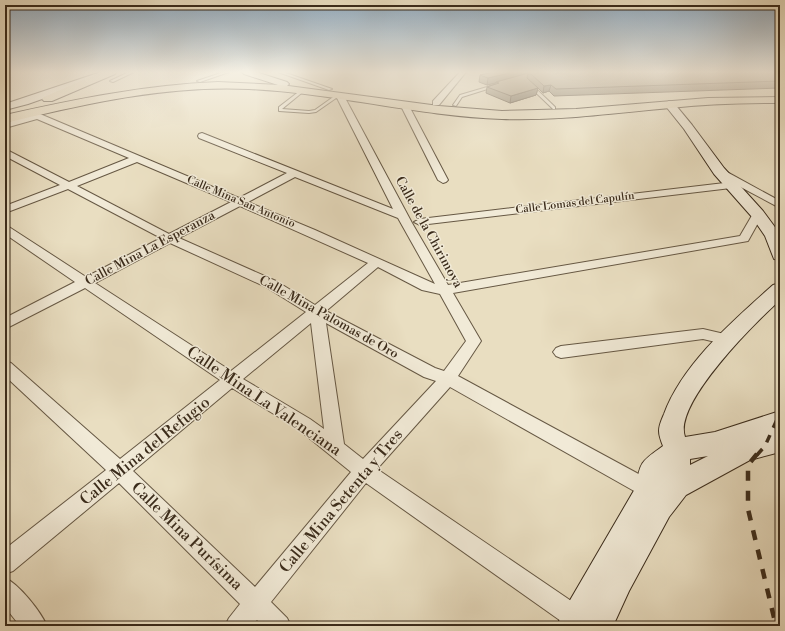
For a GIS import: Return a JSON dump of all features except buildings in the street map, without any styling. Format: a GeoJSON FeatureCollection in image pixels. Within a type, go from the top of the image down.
{"type":"FeatureCollection","features":[{"type":"Feature","properties":{"kind":"main road"},"geometry":{"type":"LineString","coordinates":[[5,107],[26,101]]}},
{"type":"Feature","properties":{"kind":"main road"},"geometry":{"type":"LineString","coordinates":[[24,109],[43,101]]}},
{"type":"Feature","properties":{"kind":"main road"},"geometry":{"type":"LineString","coordinates":[[5,114],[61,101]]}},
{"type":"Feature","properties":{"kind":"main road"},"geometry":{"type":"LineString","coordinates":[[5,119],[82,101]]}},
{"type":"Feature","properties":{"kind":"main road"},"geometry":{"type":"LineString","coordinates":[[37,116],[104,101]]}},
{"type":"Feature","properties":{"kind":"main road"},"geometry":{"type":"LineString","coordinates":[[386,101],[485,114],[536,115],[705,101]]}},
{"type":"Feature","properties":{"kind":"main road"},"geometry":{"type":"LineString","coordinates":[[419,101],[498,109],[554,108],[627,101]]}},
{"type":"Feature","properties":{"kind":"main road"},"geometry":{"type":"LineString","coordinates":[[669,104],[688,127],[719,171],[758,214],[773,236],[780,255]]}},
{"type":"Feature","properties":{"kind":"main road"},"geometry":{"type":"LineString","coordinates":[[677,450],[671,432],[672,424],[680,405],[704,367],[738,328],[780,289]]}},
{"type":"Feature","properties":{"kind":"main road"},"geometry":{"type":"LineString","coordinates":[[582,624],[618,580],[659,507],[663,488],[652,469],[677,450],[715,443],[780,421]]}},
{"type":"Feature","properties":{"kind":"main road"},"geometry":{"type":"LineString","coordinates":[[663,488],[744,450],[780,441]]}},
{"type":"Feature","properties":{"kind":"street","name":"Calle de la Chirimoya"},"geometry":{"type":"LineString","coordinates":[[339,101],[402,216],[474,341],[448,378]]}},
{"type":"Feature","properties":{"kind":"street"},"geometry":{"type":"LineString","coordinates":[[404,104],[443,180]]}},
{"type":"Feature","properties":{"kind":"street"},"geometry":{"type":"LineString","coordinates":[[5,126],[37,116]]}},
{"type":"Feature","properties":{"kind":"street","name":"Calle Mina San Antonio"},"geometry":{"type":"LineString","coordinates":[[37,116],[311,232],[427,287],[444,290]]}},
{"type":"Feature","properties":{"kind":"street"},"geometry":{"type":"LineString","coordinates":[[202,136],[402,216]]}},
{"type":"Feature","properties":{"kind":"street","name":"Calle Mina Palomas de Oro"},"geometry":{"type":"LineString","coordinates":[[5,152],[169,238],[271,284],[317,312],[430,373],[448,378],[663,488]]}},
{"type":"Feature","properties":{"kind":"street"},"geometry":{"type":"LineString","coordinates":[[5,210],[138,158]]}},
{"type":"Feature","properties":{"kind":"street"},"geometry":{"type":"LineString","coordinates":[[719,171],[780,205]]}},
{"type":"Feature","properties":{"kind":"street","name":"Calle Mina La Esperanza"},"geometry":{"type":"LineString","coordinates":[[5,324],[295,173]]}},
{"type":"Feature","properties":{"kind":"street","name":"Calle Lomas del Capulín"},"geometry":{"type":"LineString","coordinates":[[420,222],[731,185]]}},
{"type":"Feature","properties":{"kind":"street"},"geometry":{"type":"LineString","coordinates":[[444,290],[744,239],[758,214]]}},
{"type":"Feature","properties":{"kind":"street","name":"Calle Mina La Valenciana"},"geometry":{"type":"LineString","coordinates":[[5,229],[232,380],[304,424],[364,471],[582,624]]}},
{"type":"Feature","properties":{"kind":"street","name":"Calle Mina del Refugio"},"geometry":{"type":"LineString","coordinates":[[5,563],[377,262]]}},
{"type":"Feature","properties":{"kind":"street"},"geometry":{"type":"LineString","coordinates":[[317,312],[335,447]]}},
{"type":"Feature","properties":{"kind":"street"},"geometry":{"type":"LineString","coordinates":[[561,352],[703,334],[728,340]]}},
{"type":"Feature","properties":{"kind":"street","name":"Calle Mina Purísima"},"geometry":{"type":"LineString","coordinates":[[5,367],[120,471],[279,626]]}},
{"type":"Feature","properties":{"kind":"street","name":"Calle Mina Setenta y Tres"},"geometry":{"type":"LineString","coordinates":[[237,626],[364,471],[448,378]]}},
{"type":"Feature","properties":{"kind":"street"},"geometry":{"type":"LineString","coordinates":[[5,589],[35,626]]}},
{"type":"Feature","properties":{"kind":"lane"},"geometry":{"type":"LineString","coordinates":[[288,101],[280,108],[280,110],[316,111],[327,101]]}},
{"type":"Feature","properties":{"kind":"lane"},"geometry":{"type":"LineString","coordinates":[[455,105],[457,101]]}},
{"type":"Feature","properties":{"kind":"lane"},"geometry":{"type":"LineString","coordinates":[[547,101],[554,108]]}},
{"type":"Feature","properties":{"kind":"railway"},"geometry":{"type":"LineString","coordinates":[[757,455],[765,446],[780,413]]}},
{"type":"Feature","properties":{"kind":"railway"},"geometry":{"type":"LineString","coordinates":[[757,454],[748,465],[748,509],[776,626]]}}]}
